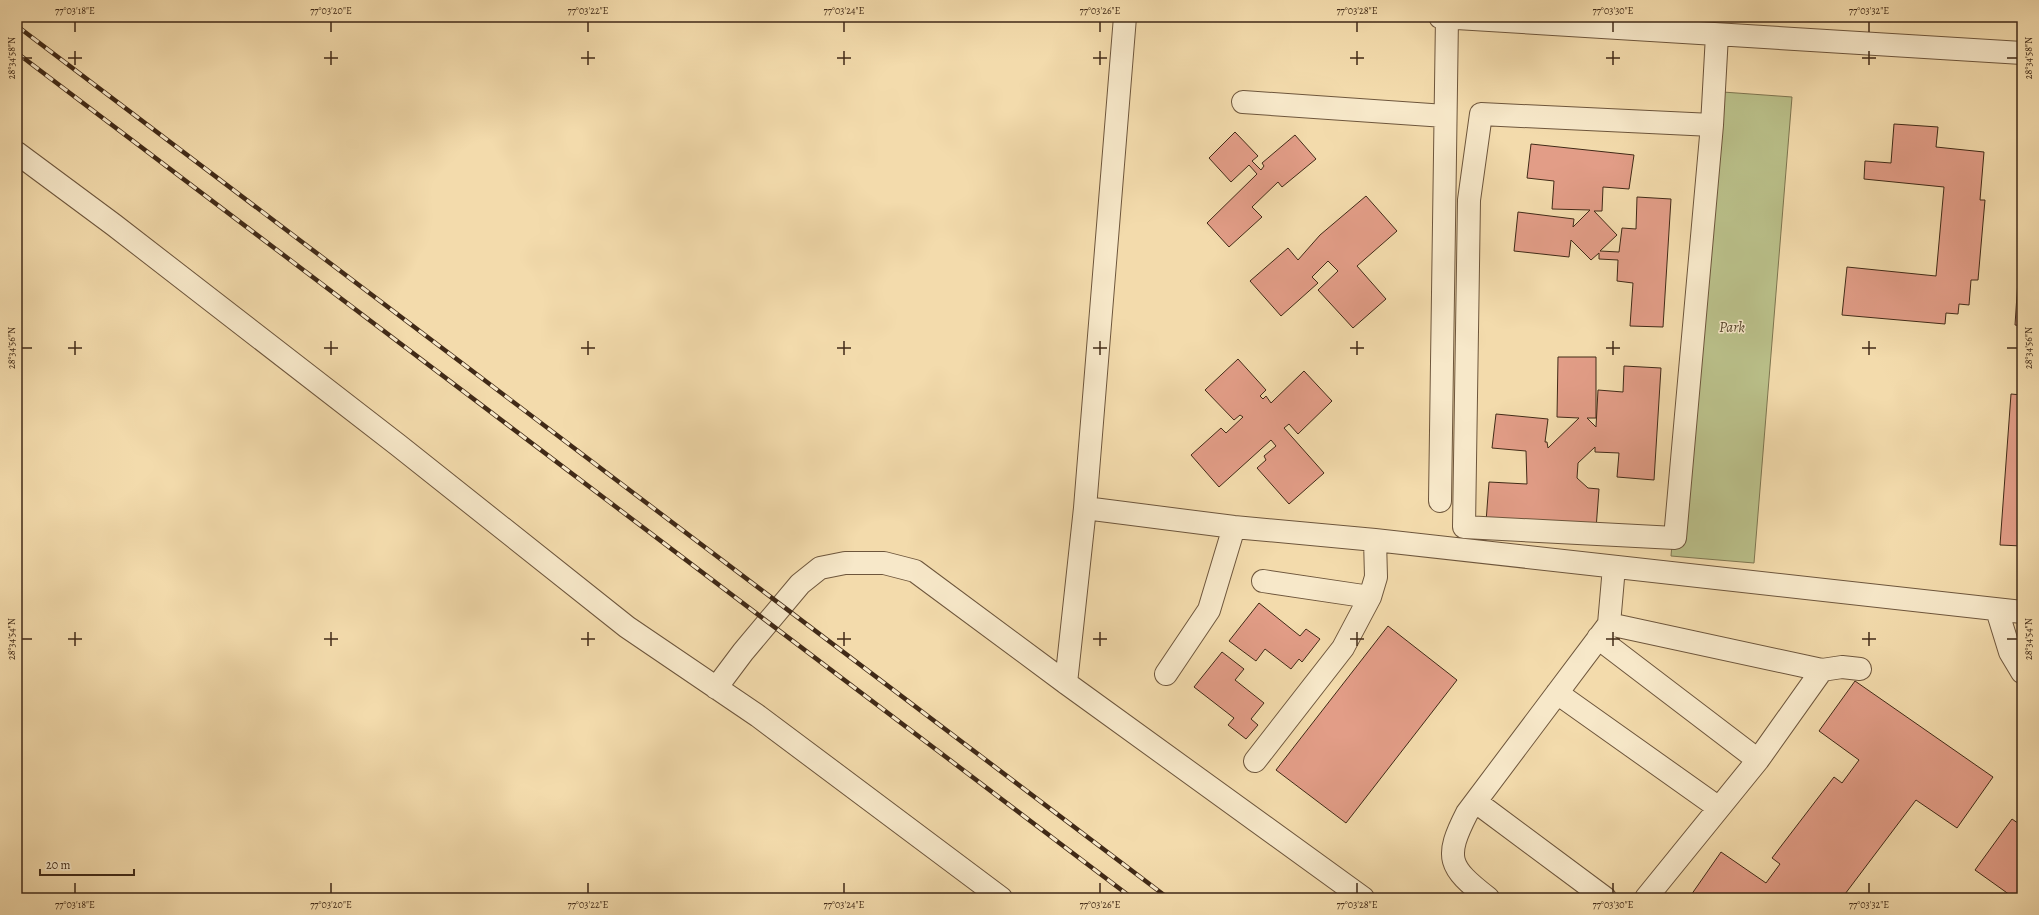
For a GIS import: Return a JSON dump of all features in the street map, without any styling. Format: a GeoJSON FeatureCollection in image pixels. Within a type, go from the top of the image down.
{"type":"FeatureCollection","features":[{"type":"Feature","properties":{"kind":"street"},"geometry":{"type":"LineString","coordinates":[[1066,683],[1085,508],[1125,17]]}},
{"type":"Feature","properties":{"kind":"street"},"geometry":{"type":"LineString","coordinates":[[1440,17],[2022,53]]}},
{"type":"Feature","properties":{"kind":"street"},"geometry":{"type":"LineString","coordinates":[[1440,501],[1447,17]]}},
{"type":"Feature","properties":{"kind":"street"},"geometry":{"type":"LineString","coordinates":[[1712,125],[1481,114],[1469,200],[1464,527],[1675,538],[1712,125],[1717,35]]}},
{"type":"Feature","properties":{"kind":"street"},"geometry":{"type":"LineString","coordinates":[[1243,102],[1445,116]]}},
{"type":"Feature","properties":{"kind":"street"},"geometry":{"type":"LineString","coordinates":[[17,154],[114,226],[392,440],[627,627],[758,716],[1001,898]]}},
{"type":"Feature","properties":{"kind":"street"},"geometry":{"type":"LineString","coordinates":[[1085,508],[1234,527],[1375,540],[2022,612]]}},
{"type":"Feature","properties":{"kind":"street"},"geometry":{"type":"LineString","coordinates":[[1166,674],[1209,610],[1234,527]]}},
{"type":"Feature","properties":{"kind":"street"},"geometry":{"type":"LineString","coordinates":[[1255,761],[1343,648],[1370,597],[1376,577],[1375,540]]}},
{"type":"Feature","properties":{"kind":"street"},"geometry":{"type":"LineString","coordinates":[[716,688],[743,652],[800,584],[820,568],[845,563],[884,563],[915,571],[1066,683],[1363,898]]}},
{"type":"Feature","properties":{"kind":"street"},"geometry":{"type":"LineString","coordinates":[[1488,898],[1466,880],[1456,866],[1451,855],[1458,831],[1476,802],[1603,631],[1612,599],[1614,567]]}},
{"type":"Feature","properties":{"kind":"street"},"geometry":{"type":"LineString","coordinates":[[1263,582],[1370,597]]}},
{"type":"Feature","properties":{"kind":"street"},"geometry":{"type":"LineString","coordinates":[[1997,610],[2010,652],[2022,672]]}},
{"type":"Feature","properties":{"kind":"street"},"geometry":{"type":"LineString","coordinates":[[1603,631],[1822,670],[1842,667],[1860,669]]}},
{"type":"Feature","properties":{"kind":"street"},"geometry":{"type":"LineString","coordinates":[[1603,631],[1758,760]]}},
{"type":"Feature","properties":{"kind":"street"},"geometry":{"type":"LineString","coordinates":[[1646,898],[1758,760],[1822,670]]}},
{"type":"Feature","properties":{"kind":"street"},"geometry":{"type":"LineString","coordinates":[[1557,693],[1719,808]]}},
{"type":"Feature","properties":{"kind":"street"},"geometry":{"type":"LineString","coordinates":[[1476,802],[1605,898]]}},
{"type":"Feature","properties":{"kind":"green space","name":"Park"},"geometry":{"type":"Polygon","coordinates":[[[1709,91],[1792,97],[1754,563],[1671,556],[1709,91]]]}},
{"type":"Feature","properties":{"kind":"building"},"geometry":{"type":"Polygon","coordinates":[[[1894,124],[1938,127],[1936,147],[1984,152],[1980,200],[1985,200],[1978,280],[1971,280],[1969,305],[1959,304],[1958,314],[1946,313],[1945,324],[1842,315],[1847,267],[1936,276],[1944,187],[1864,179],[1865,161],[1891,163],[1894,124]]]}},
{"type":"Feature","properties":{"kind":"building"},"geometry":{"type":"Polygon","coordinates":[[[1235,132],[1258,156],[1252,161],[1261,170],[1264,166],[1262,163],[1295,135],[1316,159],[1282,187],[1278,182],[1252,207],[1262,217],[1229,247],[1207,223],[1257,174],[1249,165],[1231,182],[1209,158],[1235,132]]]}},
{"type":"Feature","properties":{"kind":"building"},"geometry":{"type":"Polygon","coordinates":[[[1531,144],[1634,155],[1629,189],[1603,187],[1602,211],[1594,211],[1617,235],[1600,251],[1619,252],[1622,228],[1636,229],[1637,197],[1671,199],[1663,327],[1630,326],[1633,283],[1617,281],[1618,260],[1599,259],[1599,253],[1591,260],[1571,240],[1569,257],[1514,251],[1518,212],[1574,219],[1573,227],[1590,210],[1552,209],[1554,181],[1527,178],[1531,144]]]}},
{"type":"Feature","properties":{"kind":"building"},"geometry":{"type":"Polygon","coordinates":[[[1366,196],[1397,231],[1357,266],[1386,299],[1353,328],[1318,290],[1338,271],[1328,261],[1312,277],[1318,283],[1281,316],[1250,281],[1288,248],[1298,260],[1320,235],[1366,196]]]}},
{"type":"Feature","properties":{"kind":"building"},"geometry":{"type":"Polygon","coordinates":[[[2022,220],[2022,326],[2015,325],[2022,220]]]}},
{"type":"Feature","properties":{"kind":"building"},"geometry":{"type":"Polygon","coordinates":[[[1558,357],[1596,357],[1596,418],[1587,418],[1596,427],[1598,390],[1623,392],[1624,366],[1661,368],[1654,480],[1617,477],[1619,453],[1595,452],[1595,447],[1578,463],[1577,478],[1588,488],[1599,489],[1596,529],[1486,522],[1489,482],[1527,484],[1526,451],[1492,448],[1496,414],[1548,419],[1545,442],[1547,442],[1548,448],[1579,418],[1557,417],[1558,357]]]}},
{"type":"Feature","properties":{"kind":"building"},"geometry":{"type":"Polygon","coordinates":[[[1238,359],[1266,390],[1260,396],[1263,399],[1266,396],[1271,403],[1304,371],[1332,401],[1298,434],[1289,424],[1284,428],[1324,473],[1289,504],[1257,468],[1266,460],[1264,456],[1276,446],[1271,440],[1219,487],[1191,455],[1221,428],[1226,433],[1243,417],[1240,415],[1234,420],[1205,390],[1238,359]]]}},
{"type":"Feature","properties":{"kind":"building"},"geometry":{"type":"Polygon","coordinates":[[[2011,394],[2022,395],[2022,546],[2000,545],[2011,394]]]}},
{"type":"Feature","properties":{"kind":"building"},"geometry":{"type":"Polygon","coordinates":[[[1259,603],[1300,636],[1306,629],[1320,639],[1302,662],[1299,659],[1291,669],[1265,649],[1256,661],[1229,641],[1259,603]]]}},
{"type":"Feature","properties":{"kind":"building"},"geometry":{"type":"Polygon","coordinates":[[[1388,626],[1457,680],[1346,823],[1276,770],[1388,626]]]}},
{"type":"Feature","properties":{"kind":"building"},"geometry":{"type":"Polygon","coordinates":[[[1222,652],[1244,669],[1235,680],[1264,703],[1251,719],[1258,725],[1246,739],[1228,725],[1234,718],[1194,687],[1222,652]]]}},
{"type":"Feature","properties":{"kind":"building"},"geometry":{"type":"Polygon","coordinates":[[[1855,681],[1993,777],[1957,828],[1916,800],[1842,898],[1689,898],[1721,852],[1766,883],[1780,864],[1772,858],[1834,777],[1842,783],[1859,760],[1819,731],[1855,681]]]}},
{"type":"Feature","properties":{"kind":"building"},"geometry":{"type":"Polygon","coordinates":[[[2012,819],[2022,826],[2022,898],[2008,898],[2010,895],[1975,870],[2012,819]]]}},
{"type":"Feature","properties":{"kind":"railway"},"geometry":{"type":"LineString","coordinates":[[17,26],[1168,898]]}},
{"type":"Feature","properties":{"kind":"railway"},"geometry":{"type":"LineString","coordinates":[[17,53],[1132,898]]}}]}
